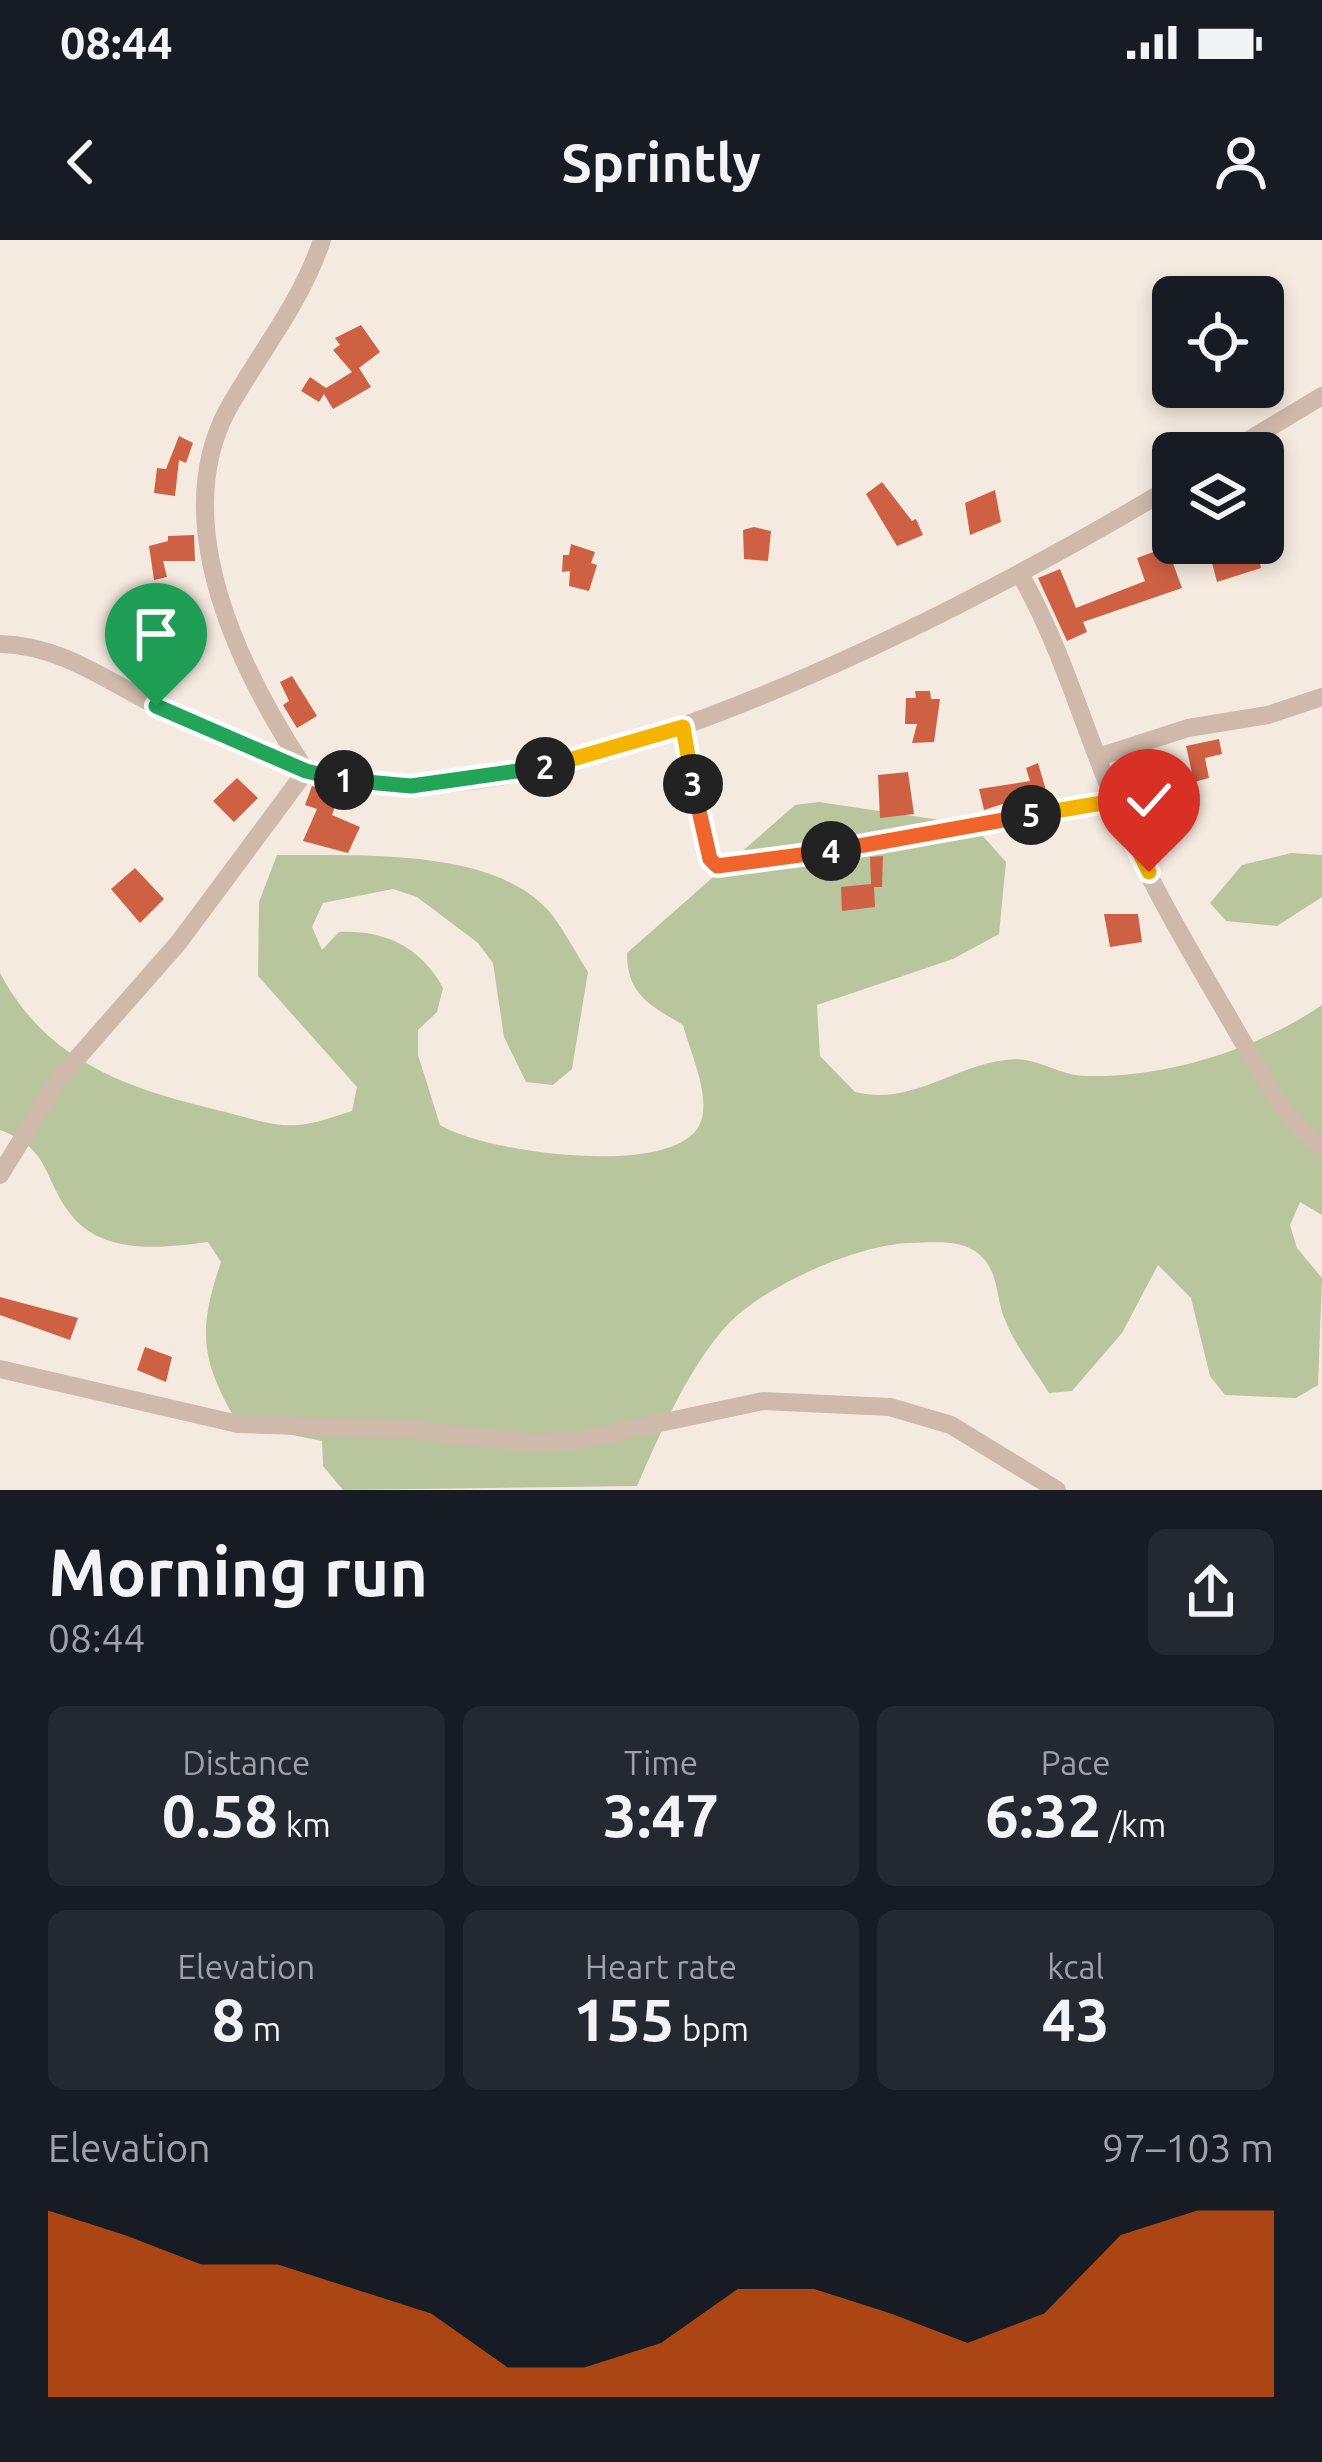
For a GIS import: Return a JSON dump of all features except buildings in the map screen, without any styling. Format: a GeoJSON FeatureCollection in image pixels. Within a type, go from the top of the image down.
{"type":"FeatureCollection","features":[{"type":"Feature","properties":{"kind":"street"},"geometry":{"type":"LineString","coordinates":[[306,771],[268,712],[229,623],[206,527],[209,457],[221,426],[310,275],[322,240]]}},
{"type":"Feature","properties":{"kind":"street"},"geometry":{"type":"LineString","coordinates":[[1263,432],[1322,396]]}},
{"type":"Feature","properties":{"kind":"street"},"geometry":{"type":"LineString","coordinates":[[0,644],[60,654],[156,706],[306,771],[411,786],[506,775],[683,727],[1020,574],[1152,498]]}},
{"type":"Feature","properties":{"kind":"street"},"geometry":{"type":"LineString","coordinates":[[1020,574],[1045,618],[1114,801],[1267,1082],[1307,1137],[1322,1146]]}},
{"type":"Feature","properties":{"kind":"street"},"geometry":{"type":"LineString","coordinates":[[1098,757],[1189,728],[1268,715],[1322,698]]}},
{"type":"Feature","properties":{"kind":"street"},"geometry":{"type":"LineString","coordinates":[[683,727],[710,859],[727,868],[1114,801]]}},
{"type":"Feature","properties":{"kind":"street"},"geometry":{"type":"LineString","coordinates":[[0,1175],[58,1080],[179,942],[306,771]]}},
{"type":"Feature","properties":{"kind":"street"},"geometry":{"type":"LineString","coordinates":[[0,1369],[238,1424],[416,1430],[526,1443],[576,1441],[763,1401],[890,1407],[951,1425],[1057,1490]]}},
{"type":"Feature","properties":{"kind":"green space"},"geometry":{"type":"Polygon","coordinates":[[[819,802],[973,825],[1006,862],[999,934],[953,959],[817,1005],[820,1056],[855,1092],[894,1094],[985,1064],[1016,1059],[1085,1076],[1146,1072],[1239,1048],[1322,1005],[1322,1215],[1300,1202],[1290,1225],[1297,1248],[1322,1278],[1318,1385],[1296,1398],[1225,1395],[1210,1376],[1191,1298],[1158,1265],[1122,1333],[1072,1391],[1049,1393],[1010,1331],[991,1270],[980,1255],[955,1244],[909,1243],[862,1252],[808,1272],[737,1316],[684,1387],[637,1486],[343,1490],[323,1466],[322,1441],[238,1424],[226,1402],[207,1346],[208,1308],[221,1262],[208,1242],[133,1246],[97,1236],[69,1212],[37,1155],[0,1130],[0,973],[41,1029],[92,1067],[121,1080],[278,1124],[312,1123],[352,1111],[357,1087],[258,976],[259,902],[277,855],[344,855],[457,865],[522,889],[553,916],[588,972],[572,1069],[553,1085],[526,1082],[504,1037],[493,963],[478,943],[417,897],[393,889],[323,903],[312,927],[322,950],[339,932],[386,938],[413,952],[443,988],[437,1012],[418,1030],[418,1055],[440,1125],[495,1144],[575,1156],[652,1152],[681,1142],[699,1126],[703,1115],[699,1076],[683,1025],[636,989],[627,953],[795,805],[819,802]]]}},
{"type":"Feature","properties":{"kind":"green space"},"geometry":{"type":"Polygon","coordinates":[[[1291,853],[1322,855],[1322,897],[1277,926],[1226,921],[1210,903],[1242,865],[1291,853]]]}},
{"type":"Feature","properties":{"kind":"route"},"geometry":{"type":"LineString","coordinates":[[156,706],[306,771],[343,780],[411,786],[529,772],[683,727],[710,859],[717,866],[1114,801],[1149,872]]}}]}
